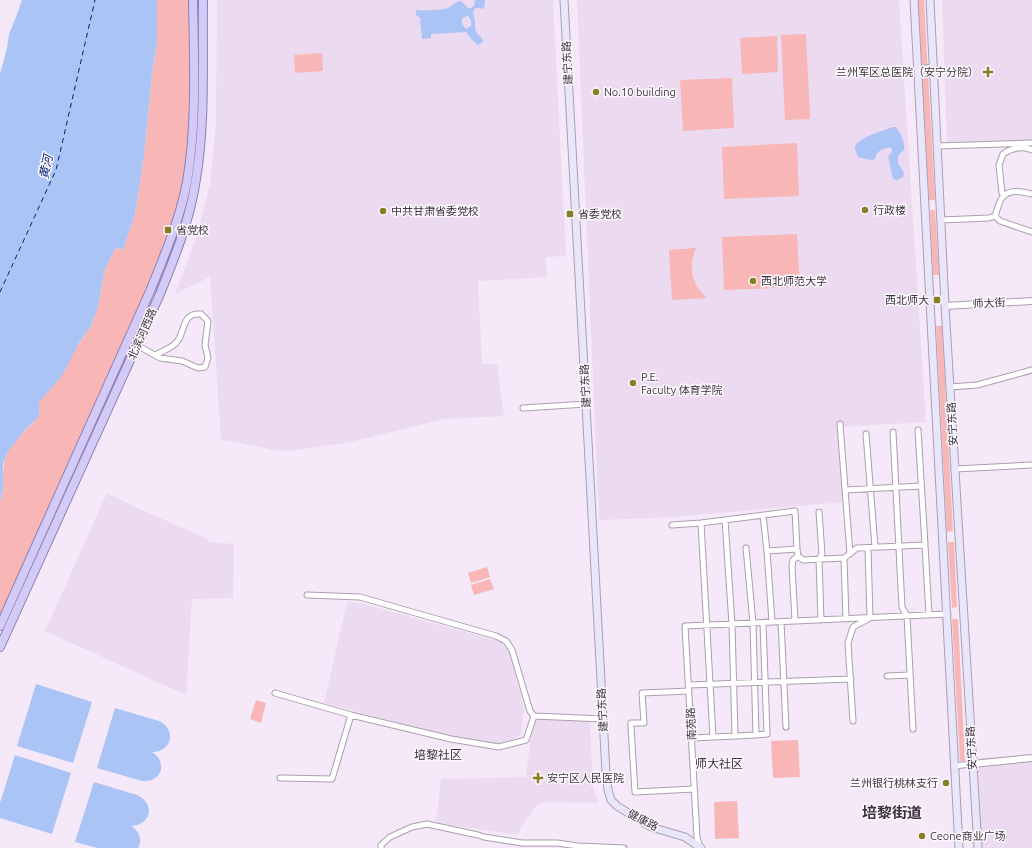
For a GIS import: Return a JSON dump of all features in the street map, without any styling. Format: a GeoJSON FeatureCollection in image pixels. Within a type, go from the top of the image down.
{"type":"FeatureCollection","features":[{"type":"Feature","properties":{"kind":"main road","name":"北滨河西路"},"geometry":{"type":"LineString","coordinates":[[0,626],[149,295],[172,237],[186,183],[191,153],[194,109],[193,0]]}},
{"type":"Feature","properties":{"kind":"main road","name":"北滨河西路"},"geometry":{"type":"LineString","coordinates":[[0,647],[160,294],[181,238],[195,186],[200,145],[203,0]]}},
{"type":"Feature","properties":{"kind":"main road","name":"建宁东路"},"geometry":{"type":"LineString","coordinates":[[564,0],[606,773]]}},
{"type":"Feature","properties":{"kind":"main road","name":"安宁东路"},"geometry":{"type":"LineString","coordinates":[[914,0],[948,614],[959,848]]}},
{"type":"Feature","properties":{"kind":"main road","name":"安宁东路"},"geometry":{"type":"LineString","coordinates":[[930,0],[950,387],[978,848]]}},
{"type":"Feature","properties":{"kind":"main road"},"geometry":{"type":"LineString","coordinates":[[918,70],[933,68]]}},
{"type":"Feature","properties":{"kind":"main road","name":"健康路"},"geometry":{"type":"LineString","coordinates":[[606,773],[608,790],[612,800],[617,806],[650,827],[685,837],[700,847]]}},
{"type":"Feature","properties":{"kind":"street"},"geometry":{"type":"LineString","coordinates":[[937,146],[1032,143]]}},
{"type":"Feature","properties":{"kind":"street"},"geometry":{"type":"LineString","coordinates":[[1004,195],[1002,193],[999,165],[1003,154],[1011,149],[1025,147],[1032,150]]}},
{"type":"Feature","properties":{"kind":"street"},"geometry":{"type":"LineString","coordinates":[[995,216],[1004,195],[1015,191],[1032,194]]}},
{"type":"Feature","properties":{"kind":"street"},"geometry":{"type":"LineString","coordinates":[[941,220],[989,218],[995,216]]}},
{"type":"Feature","properties":{"kind":"street"},"geometry":{"type":"LineString","coordinates":[[995,216],[1000,221],[1032,232]]}},
{"type":"Feature","properties":{"kind":"street","name":"师大街"},"geometry":{"type":"LineString","coordinates":[[946,306],[1032,301]]}},
{"type":"Feature","properties":{"kind":"street"},"geometry":{"type":"LineString","coordinates":[[142,348],[160,358],[182,361],[198,368],[206,367],[208,358],[205,345],[208,321],[201,314],[195,313],[188,317],[176,344],[155,355]]}},
{"type":"Feature","properties":{"kind":"street"},"geometry":{"type":"LineString","coordinates":[[950,387],[977,385],[1032,370]]}},
{"type":"Feature","properties":{"kind":"street"},"geometry":{"type":"LineString","coordinates":[[523,408],[586,404]]}},
{"type":"Feature","properties":{"kind":"street"},"geometry":{"type":"LineString","coordinates":[[840,424],[850,554]]}},
{"type":"Feature","properties":{"kind":"street"},"geometry":{"type":"LineString","coordinates":[[918,430],[930,614]]}},
{"type":"Feature","properties":{"kind":"street"},"geometry":{"type":"LineString","coordinates":[[893,432],[902,607],[907,616],[913,729]]}},
{"type":"Feature","properties":{"kind":"street"},"geometry":{"type":"LineString","coordinates":[[866,434],[875,547]]}},
{"type":"Feature","properties":{"kind":"street"},"geometry":{"type":"LineString","coordinates":[[955,469],[1032,465]]}},
{"type":"Feature","properties":{"kind":"street"},"geometry":{"type":"LineString","coordinates":[[845,490],[922,486]]}},
{"type":"Feature","properties":{"kind":"street"},"geometry":{"type":"LineString","coordinates":[[672,525],[701,523],[795,511],[798,556],[802,560],[844,558],[857,548],[925,545]]}},
{"type":"Feature","properties":{"kind":"street"},"geometry":{"type":"LineString","coordinates":[[819,512],[822,554],[819,559],[822,620]]}},
{"type":"Feature","properties":{"kind":"street"},"geometry":{"type":"LineString","coordinates":[[763,515],[772,622]]}},
{"type":"Feature","properties":{"kind":"street"},"geometry":{"type":"LineString","coordinates":[[725,520],[732,624],[735,736]]}},
{"type":"Feature","properties":{"kind":"street"},"geometry":{"type":"LineString","coordinates":[[701,523],[708,625],[713,737]]}},
{"type":"Feature","properties":{"kind":"street"},"geometry":{"type":"LineString","coordinates":[[746,548],[753,623],[756,735]]}},
{"type":"Feature","properties":{"kind":"street"},"geometry":{"type":"LineString","coordinates":[[868,548],[870,618]]}},
{"type":"Feature","properties":{"kind":"street"},"geometry":{"type":"LineString","coordinates":[[767,552],[797,549]]}},
{"type":"Feature","properties":{"kind":"street"},"geometry":{"type":"LineString","coordinates":[[795,622],[792,566],[793,560],[798,556]]}},
{"type":"Feature","properties":{"kind":"street"},"geometry":{"type":"LineString","coordinates":[[844,558],[846,619]]}},
{"type":"Feature","properties":{"kind":"street"},"geometry":{"type":"LineString","coordinates":[[307,595],[360,597],[496,636],[506,641],[512,650],[530,711],[534,716],[603,719]]}},
{"type":"Feature","properties":{"kind":"street"},"geometry":{"type":"LineString","coordinates":[[708,625],[948,614]]}},
{"type":"Feature","properties":{"kind":"street"},"geometry":{"type":"LineString","coordinates":[[853,721],[848,643],[853,628],[870,618]]}},
{"type":"Feature","properties":{"kind":"street"},"geometry":{"type":"LineString","coordinates":[[781,622],[786,727]]}},
{"type":"Feature","properties":{"kind":"street"},"geometry":{"type":"LineString","coordinates":[[692,738],[768,734],[763,623]]}},
{"type":"Feature","properties":{"kind":"street","name":"南苑路"},"geometry":{"type":"LineString","coordinates":[[700,847],[697,837],[685,626],[708,625]]}},
{"type":"Feature","properties":{"kind":"street"},"geometry":{"type":"LineString","coordinates":[[887,676],[910,674]]}},
{"type":"Feature","properties":{"kind":"street"},"geometry":{"type":"LineString","coordinates":[[694,789],[635,792],[631,724],[644,723],[642,693],[689,688],[710,684],[851,679]]}},
{"type":"Feature","properties":{"kind":"street"},"geometry":{"type":"LineString","coordinates":[[275,693],[351,715],[499,747],[526,740],[534,716]]}},
{"type":"Feature","properties":{"kind":"street"},"geometry":{"type":"LineString","coordinates":[[280,778],[332,779],[351,715]]}},
{"type":"Feature","properties":{"kind":"street"},"geometry":{"type":"LineString","coordinates":[[954,766],[1032,758]]}},
{"type":"Feature","properties":{"kind":"street"},"geometry":{"type":"LineString","coordinates":[[381,848],[381,845],[390,837],[412,827],[428,824],[484,837],[522,843],[624,848]]}},
{"type":"Feature","properties":{"kind":"shaded area"},"geometry":{"type":"Polygon","coordinates":[[[157,0],[194,0],[191,153],[172,237],[0,626],[0,502],[3,490],[3,471],[5,459],[13,444],[37,419],[39,402],[91,326],[97,310],[105,269],[116,247],[123,250],[135,214],[144,156],[152,73],[157,44],[157,0]]]}},
{"type":"Feature","properties":{"kind":"shaded area","name":"中共甘肃省委党校"},"geometry":{"type":"Polygon","coordinates":[[[217,0],[553,0],[566,256],[546,257],[547,277],[478,281],[482,364],[497,364],[504,416],[444,419],[350,442],[289,451],[272,450],[221,440],[210,277],[175,294],[196,238],[210,184],[216,125],[217,0]]]}},
{"type":"Feature","properties":{"kind":"shaded area","name":"西北师范大学"},"geometry":{"type":"Polygon","coordinates":[[[577,0],[899,0],[926,422],[838,427],[844,502],[674,517],[599,520],[577,0]]]}},
{"type":"Feature","properties":{"kind":"shaded area"},"geometry":{"type":"Polygon","coordinates":[[[918,0],[924,0],[935,200],[929,200],[918,0]]]}},
{"type":"Feature","properties":{"kind":"shaded area","name":"兰州军区总医院（安宁分院）"},"geometry":{"type":"Polygon","coordinates":[[[942,0],[1032,0],[1032,143],[947,146],[942,0]]]}},
{"type":"Feature","properties":{"kind":"shaded area"},"geometry":{"type":"Polygon","coordinates":[[[806,34],[810,119],[785,120],[781,35],[806,34]]]}},
{"type":"Feature","properties":{"kind":"shaded area"},"geometry":{"type":"Polygon","coordinates":[[[777,36],[778,72],[742,74],[740,38],[777,36]]]}},
{"type":"Feature","properties":{"kind":"shaded area"},"geometry":{"type":"Polygon","coordinates":[[[322,53],[323,71],[295,73],[294,55],[322,53]]]}},
{"type":"Feature","properties":{"kind":"shaded area"},"geometry":{"type":"Polygon","coordinates":[[[732,78],[734,128],[683,131],[680,80],[732,78]]]}},
{"type":"Feature","properties":{"kind":"shaded area"},"geometry":{"type":"Polygon","coordinates":[[[797,143],[799,196],[724,199],[722,147],[797,143]]]}},
{"type":"Feature","properties":{"kind":"shaded area"},"geometry":{"type":"Polygon","coordinates":[[[930,210],[935,210],[939,275],[933,275],[930,210]]]}},
{"type":"Feature","properties":{"kind":"shaded area"},"geometry":{"type":"Polygon","coordinates":[[[797,234],[800,287],[724,290],[722,237],[797,234]]]}},
{"type":"Feature","properties":{"kind":"shaded area"},"geometry":{"type":"Polygon","coordinates":[[[696,248],[692,263],[692,275],[697,287],[707,298],[672,300],[669,250],[696,248]]]}},
{"type":"Feature","properties":{"kind":"shaded area"},"geometry":{"type":"Polygon","coordinates":[[[936,326],[942,326],[953,531],[947,532],[936,326]]]}},
{"type":"Feature","properties":{"kind":"shaded area"},"geometry":{"type":"Polygon","coordinates":[[[107,493],[208,539],[209,542],[234,544],[233,598],[192,599],[186,695],[45,631],[107,493]]]}},
{"type":"Feature","properties":{"kind":"shaded area"},"geometry":{"type":"Polygon","coordinates":[[[948,542],[954,542],[957,607],[952,608],[948,542]]]}},
{"type":"Feature","properties":{"kind":"shaded area"},"geometry":{"type":"Polygon","coordinates":[[[487,567],[490,577],[471,583],[468,573],[487,567]]]}},
{"type":"Feature","properties":{"kind":"shaded area"},"geometry":{"type":"Polygon","coordinates":[[[490,579],[494,589],[474,595],[471,585],[490,579]]]}},
{"type":"Feature","properties":{"kind":"shaded area"},"geometry":{"type":"Polygon","coordinates":[[[347,602],[364,604],[501,642],[511,657],[524,709],[521,734],[505,744],[485,745],[324,703],[347,602]]]}},
{"type":"Feature","properties":{"kind":"shaded area"},"geometry":{"type":"Polygon","coordinates":[[[952,619],[958,619],[965,761],[960,761],[952,619]]]}},
{"type":"Feature","properties":{"kind":"shaded area"},"geometry":{"type":"Polygon","coordinates":[[[256,700],[266,703],[261,723],[250,719],[256,700]]]}},
{"type":"Feature","properties":{"kind":"shaded area","name":"安宁区人民医院"},"geometry":{"type":"Polygon","coordinates":[[[535,718],[590,722],[593,787],[598,803],[547,802],[536,806],[522,826],[518,835],[436,823],[441,779],[526,777],[535,718]]]}},
{"type":"Feature","properties":{"kind":"shaded area"},"geometry":{"type":"Polygon","coordinates":[[[798,740],[800,777],[773,778],[771,741],[798,740]]]}},
{"type":"Feature","properties":{"kind":"shaded area"},"geometry":{"type":"Polygon","coordinates":[[[1032,754],[1032,848],[980,848],[977,758],[1032,754]]]}},
{"type":"Feature","properties":{"kind":"shaded area"},"geometry":{"type":"Polygon","coordinates":[[[737,801],[739,838],[715,839],[714,802],[737,801]]]}},
{"type":"Feature","properties":{"kind":"water","name":"黄河"},"geometry":{"type":"Polygon","coordinates":[[[22,0],[157,0],[157,44],[152,73],[144,156],[135,214],[123,250],[116,247],[105,269],[97,310],[91,326],[79,343],[62,376],[39,402],[38,418],[25,430],[7,453],[3,464],[3,489],[0,502],[0,74],[9,34],[22,0]]]}},
{"type":"Feature","properties":{"kind":"water"},"geometry":{"type":"Polygon","coordinates":[[[475,0],[485,0],[484,9],[476,8],[474,9],[473,13],[476,31],[483,42],[478,45],[466,32],[431,34],[431,38],[422,39],[420,18],[416,15],[416,10],[446,9],[461,1],[468,8],[474,6],[475,0]],[[468,16],[462,19],[462,24],[466,29],[471,26],[471,19],[468,16]]]}},
{"type":"Feature","properties":{"kind":"water"},"geometry":{"type":"Polygon","coordinates":[[[896,127],[904,145],[903,151],[898,156],[898,163],[904,173],[903,177],[897,180],[893,179],[888,156],[892,152],[891,147],[880,150],[875,159],[871,160],[858,157],[855,148],[861,140],[896,127]]]}},
{"type":"Feature","properties":{"kind":"water"},"geometry":{"type":"Polygon","coordinates":[[[36,684],[92,702],[73,763],[17,746],[36,684]]]}},
{"type":"Feature","properties":{"kind":"water"},"geometry":{"type":"Polygon","coordinates":[[[115,708],[159,721],[165,725],[168,730],[170,740],[168,745],[159,751],[152,752],[157,756],[161,766],[158,775],[154,779],[142,781],[97,768],[115,708]]]}},
{"type":"Feature","properties":{"kind":"water"},"geometry":{"type":"Polygon","coordinates":[[[15,755],[71,773],[52,834],[0,818],[0,803],[15,755]]]}},
{"type":"Feature","properties":{"kind":"water"},"geometry":{"type":"Polygon","coordinates":[[[94,782],[137,795],[147,804],[149,814],[147,818],[138,825],[131,826],[136,830],[140,838],[138,848],[97,848],[75,842],[94,782]]]}},
{"type":"Feature","properties":{"kind":"ferry route"},"geometry":{"type":"LineString","coordinates":[[0,292],[56,170],[95,0]]}},
{"type":"Feature","properties":{"kind":"place","name":"兰州军区总医院（安宁分院）"},"geometry":{"type":"Point","coordinates":[988,72]}},
{"type":"Feature","properties":{"kind":"place","name":"No.10 building"},"geometry":{"type":"Point","coordinates":[596,92]}},
{"type":"Feature","properties":{"kind":"place","name":"行政楼"},"geometry":{"type":"Point","coordinates":[865,210]}},
{"type":"Feature","properties":{"kind":"place","name":"中共甘肃省委党校"},"geometry":{"type":"Point","coordinates":[383,211]}},
{"type":"Feature","properties":{"kind":"place","name":"省委党校"},"geometry":{"type":"Point","coordinates":[570,214]}},
{"type":"Feature","properties":{"kind":"place","name":"省党校"},"geometry":{"type":"Point","coordinates":[168,230]}},
{"type":"Feature","properties":{"kind":"place","name":"西北师范大学"},"geometry":{"type":"Point","coordinates":[753,281]}},
{"type":"Feature","properties":{"kind":"place","name":"西北师大"},"geometry":{"type":"Point","coordinates":[937,300]}},
{"type":"Feature","properties":{"kind":"place","name":"P.E. Faculty 体育学院"},"geometry":{"type":"Point","coordinates":[633,383]}},
{"type":"Feature","properties":{"kind":"place","name":"安宁区人民医院"},"geometry":{"type":"Point","coordinates":[538,778]}},
{"type":"Feature","properties":{"kind":"place","name":"兰州银行桃林支行"},"geometry":{"type":"Point","coordinates":[946,783]}},
{"type":"Feature","properties":{"kind":"place","name":"Ceone商业广场"},"geometry":{"type":"Point","coordinates":[922,836]}},
{"type":"Feature","properties":{"kind":"district","name":"培黎社区"},"geometry":{"type":"Point","coordinates":[438,755]}},
{"type":"Feature","properties":{"kind":"district","name":"师大社区"},"geometry":{"type":"Point","coordinates":[719,764]}},
{"type":"Feature","properties":{"kind":"district","name":"培黎街道"},"geometry":{"type":"Point","coordinates":[892,813]}}]}
